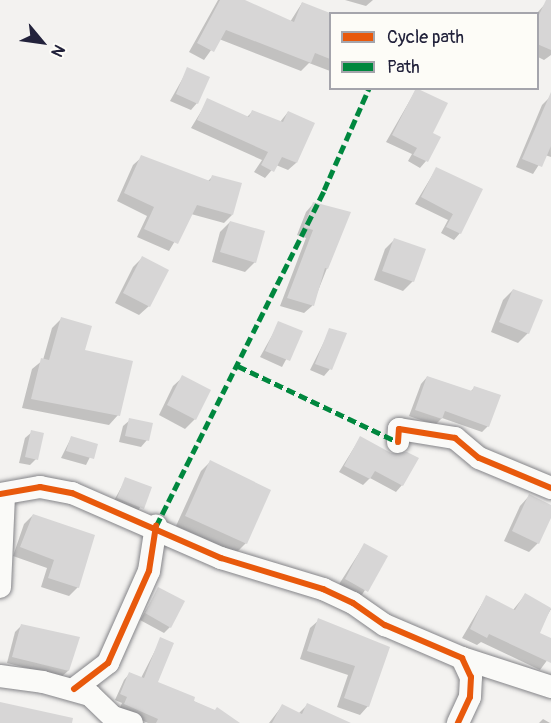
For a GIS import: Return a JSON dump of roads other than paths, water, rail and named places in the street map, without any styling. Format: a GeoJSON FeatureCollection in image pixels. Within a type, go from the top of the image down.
{"type":"FeatureCollection","features":[{"type":"Feature","properties":{"kind":"street"},"geometry":{"type":"LineString","coordinates":[[398,442],[399,429],[455,438],[479,458],[551,488]]}},
{"type":"Feature","properties":{"kind":"street"},"geometry":{"type":"LineString","coordinates":[[0,587],[2,494],[40,487],[72,493],[156,526],[242,566],[323,589],[385,625],[462,658],[551,687]]}},
{"type":"Feature","properties":{"kind":"street"},"geometry":{"type":"LineString","coordinates":[[74,689],[108,663],[148,571],[156,526]]}},
{"type":"Feature","properties":{"kind":"street"},"geometry":{"type":"LineString","coordinates":[[458,723],[470,697],[471,677],[462,658]]}},
{"type":"Feature","properties":{"kind":"street"},"geometry":{"type":"LineString","coordinates":[[0,676],[74,689],[90,695],[113,717],[132,723]]}}]}
